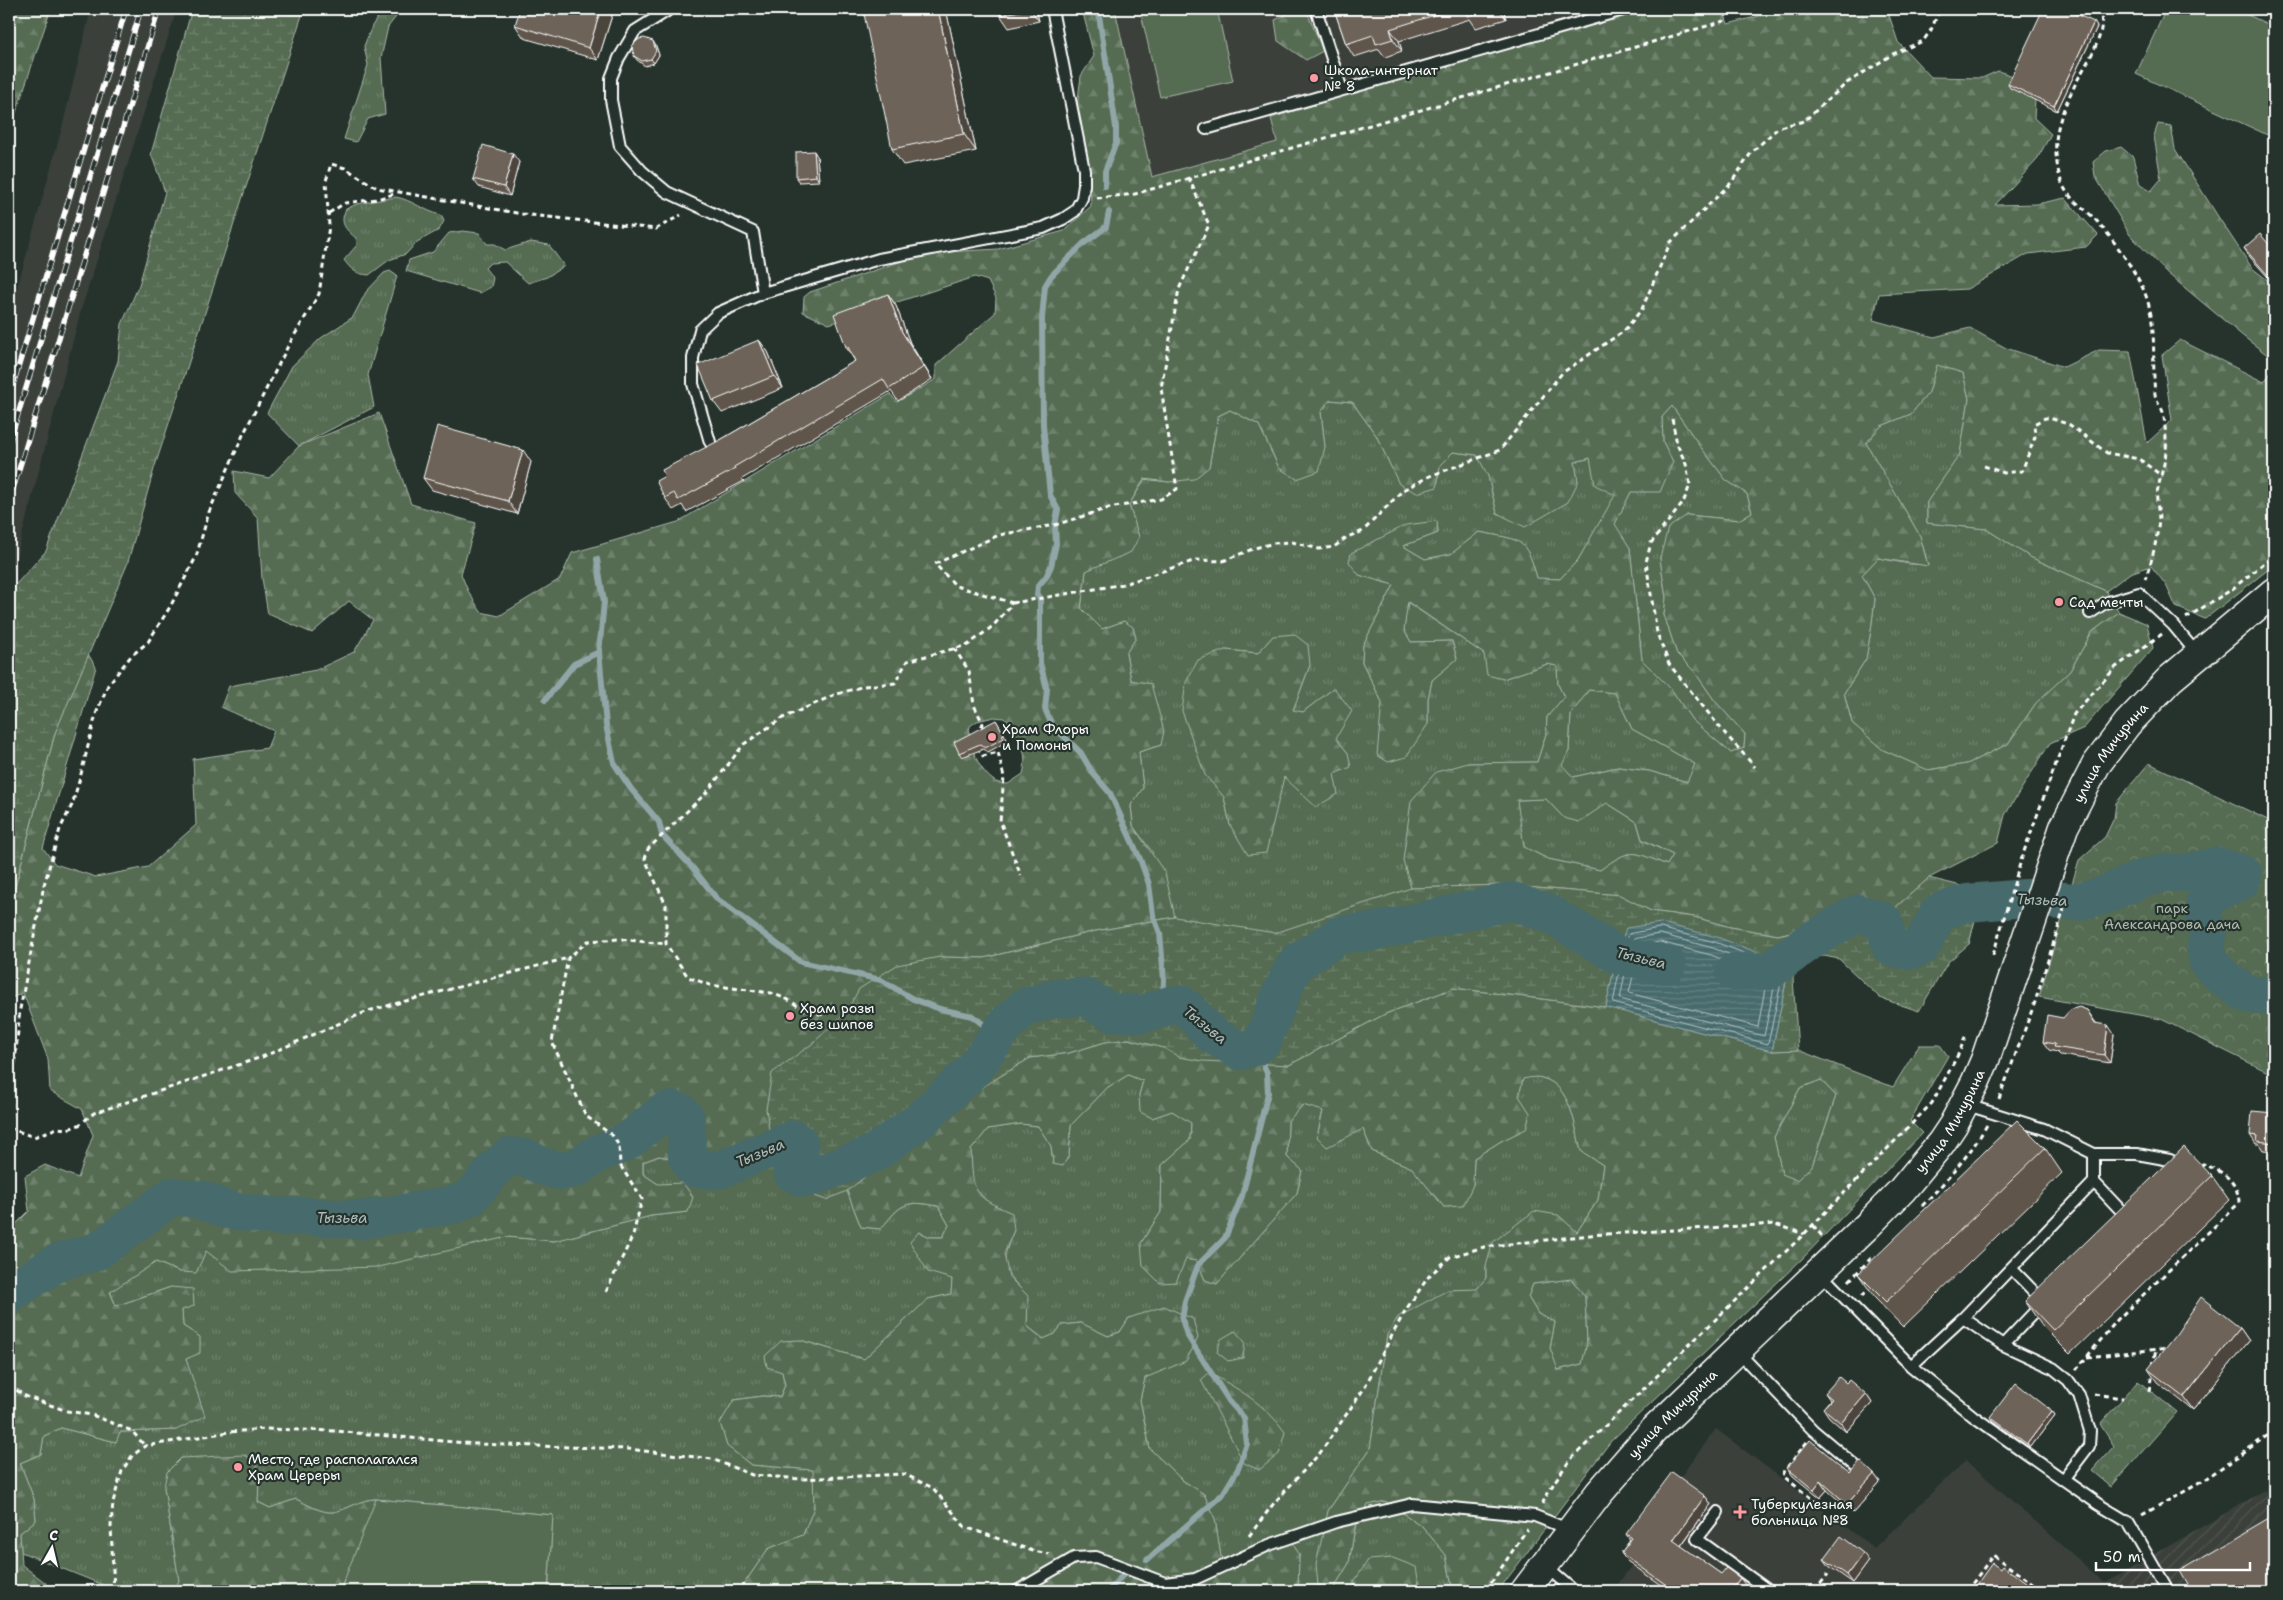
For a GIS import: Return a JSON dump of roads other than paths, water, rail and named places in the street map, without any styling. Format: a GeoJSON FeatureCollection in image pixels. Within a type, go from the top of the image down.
{"type":"FeatureCollection","features":[{"type":"Feature","properties":{"kind":"main road","name":"улица Мичурина"},"geometry":{"type":"LineString","coordinates":[[1525,1591],[1615,1473],[1653,1431],[1819,1272],[1914,1177],[1941,1144],[1964,1104],[1985,1060],[2064,827],[2081,790],[2111,744],[2144,704],[2170,679],[2274,592]]}},
{"type":"Feature","properties":{"kind":"lane"},"geometry":{"type":"LineString","coordinates":[[710,442],[693,384],[693,358],[700,330],[718,312],[763,293],[879,259],[1043,228],[1075,211],[1082,198],[1084,170],[1052,9]]}},
{"type":"Feature","properties":{"kind":"lane"},"geometry":{"type":"LineString","coordinates":[[1316,9],[1342,90]]}},
{"type":"Feature","properties":{"kind":"lane"},"geometry":{"type":"LineString","coordinates":[[1206,129],[1627,9]]}},
{"type":"Feature","properties":{"kind":"lane"},"geometry":{"type":"LineString","coordinates":[[667,11],[635,31],[619,58],[611,78],[611,100],[620,146],[642,171],[667,192],[753,232],[763,293]]}},
{"type":"Feature","properties":{"kind":"lane"},"geometry":{"type":"LineString","coordinates":[[2090,613],[2105,602],[2139,594],[2173,625],[2199,655]]}},
{"type":"Feature","properties":{"kind":"lane"},"geometry":{"type":"LineString","coordinates":[[1964,1104],[2044,1130],[2094,1154],[2137,1154],[2170,1160],[2183,1171]]}},
{"type":"Feature","properties":{"kind":"lane"},"geometry":{"type":"LineString","coordinates":[[2094,1154],[2094,1182],[2129,1219]]}},
{"type":"Feature","properties":{"kind":"lane"},"geometry":{"type":"LineString","coordinates":[[1911,1366],[1963,1318],[2094,1182]]}},
{"type":"Feature","properties":{"kind":"lane"},"geometry":{"type":"LineString","coordinates":[[2003,1345],[2047,1298],[2011,1268]]}},
{"type":"Feature","properties":{"kind":"lane"},"geometry":{"type":"LineString","coordinates":[[1819,1272],[1911,1366],[1973,1416],[2098,1504],[2128,1522],[2168,1591]]}},
{"type":"Feature","properties":{"kind":"lane"},"geometry":{"type":"LineString","coordinates":[[1963,1318],[2003,1345],[2053,1368],[2068,1380],[2079,1395],[2090,1431],[2089,1446],[2064,1479]]}},
{"type":"Feature","properties":{"kind":"lane"},"geometry":{"type":"LineString","coordinates":[[1737,1351],[1816,1432],[1857,1467]]}},
{"type":"Feature","properties":{"kind":"lane"},"geometry":{"type":"LineString","coordinates":[[1017,1591],[1074,1558],[1096,1557],[1164,1583],[1195,1579],[1269,1545],[1336,1522],[1412,1504],[1535,1516],[1570,1530]]}},
{"type":"Feature","properties":{"kind":"lane"},"geometry":{"type":"LineString","coordinates":[[1718,1512],[1697,1539],[1769,1591]]}},
{"type":"Feature","properties":{"kind":"lane"},"geometry":{"type":"LineString","coordinates":[[1544,1565],[1574,1591]]}},
{"type":"Feature","properties":{"kind":"water"},"geometry":{"type":"Polygon","coordinates":[[[1661,923],[1717,937],[1782,962],[1787,976],[1772,1051],[1606,1007],[1617,955],[1626,928],[1661,923]]]}},
{"type":"Feature","properties":{"kind":"waterway"},"geometry":{"type":"LineString","coordinates":[[1098,9],[1116,127],[1116,143],[1105,171],[1105,186]]}},
{"type":"Feature","properties":{"kind":"waterway"},"geometry":{"type":"LineString","coordinates":[[1109,212],[1106,227],[1083,244],[1051,276],[1045,286],[1042,318],[1043,425],[1050,495],[1058,510],[1055,525],[1056,544],[1051,566],[1046,577],[1038,586],[1037,595],[1040,599],[1040,663],[1047,689],[1045,709],[1052,725],[1081,753],[1092,772],[1110,793],[1140,859],[1149,884],[1153,915],[1160,933],[1164,980],[1163,995],[1156,1010]]}},
{"type":"Feature","properties":{"kind":"waterway"},"geometry":{"type":"LineString","coordinates":[[597,559],[604,602],[599,652],[606,725],[614,763],[631,789],[659,822],[662,835],[692,867],[717,899],[801,962],[881,980],[913,999],[940,1009],[972,1016],[997,1035]]}},
{"type":"Feature","properties":{"kind":"waterway"},"geometry":{"type":"LineString","coordinates":[[545,700],[574,664],[599,652]]}},
{"type":"Feature","properties":{"kind":"waterway","name":"Тызьва"},"geometry":{"type":"LineString","coordinates":[[1734,972],[1769,971],[1809,942],[1858,913],[1883,921],[1891,947],[1908,951],[1921,947],[1939,912],[1967,903],[2026,898],[2076,902],[2102,896],[2141,879],[2166,873],[2185,873],[2217,866],[2243,874],[2241,881],[2217,892],[2205,901],[2203,917],[2208,933],[2206,949],[2208,962],[2223,977],[2247,994],[2274,997]]}},
{"type":"Feature","properties":{"kind":"waterway","name":"Тызьва"},"geometry":{"type":"LineString","coordinates":[[9,1294],[58,1262],[96,1252],[172,1196],[202,1200],[227,1210],[280,1217],[302,1216],[362,1220],[457,1204],[472,1196],[495,1168],[510,1156],[527,1158],[544,1167],[561,1171],[577,1168],[595,1155],[628,1141],[664,1112],[674,1110],[682,1113],[686,1119],[687,1157],[693,1168],[719,1170],[793,1139],[799,1143],[800,1150],[791,1166],[793,1173],[802,1178],[812,1177],[873,1154],[919,1121],[973,1070],[1006,1024],[1025,1007],[1055,998],[1085,997],[1111,1012],[1144,1014],[1170,1005],[1180,1004],[1188,1009],[1211,1034],[1240,1051],[1255,1047],[1263,1040],[1283,989],[1296,963],[1341,934],[1372,932],[1512,901],[1550,914],[1617,955],[1667,965]]}},
{"type":"Feature","properties":{"kind":"waterway"},"geometry":{"type":"LineString","coordinates":[[1147,1560],[1223,1494],[1238,1469],[1247,1444],[1244,1418],[1229,1401],[1187,1335],[1182,1319],[1185,1301],[1198,1265],[1225,1238],[1242,1196],[1268,1093],[1267,1073],[1255,1047]]}},
{"type":"Feature","properties":{"kind":"waterway"},"geometry":{"type":"LineString","coordinates":[[1108,1591],[1123,1575]]}},
{"type":"Feature","properties":{"kind":"railway"},"geometry":{"type":"LineString","coordinates":[[9,398],[126,9]]}},
{"type":"Feature","properties":{"kind":"railway"},"geometry":{"type":"LineString","coordinates":[[9,444],[141,9]]}},
{"type":"Feature","properties":{"kind":"railway"},"geometry":{"type":"LineString","coordinates":[[9,502],[159,9]]}},
{"type":"Feature","properties":{"kind":"place","name":"Школа-интернат № 8"},"geometry":{"type":"Point","coordinates":[1314,78]}},
{"type":"Feature","properties":{"kind":"place","name":"Сад мечты"},"geometry":{"type":"Point","coordinates":[2059,602]}},
{"type":"Feature","properties":{"kind":"place","name":"Храм Флоры и Помоны"},"geometry":{"type":"Point","coordinates":[992,737]}},
{"type":"Feature","properties":{"kind":"place","name":"Храм розы без шипов"},"geometry":{"type":"Point","coordinates":[790,1016]}},
{"type":"Feature","properties":{"kind":"place","name":"Место, где располагался Храм Цереры"},"geometry":{"type":"Point","coordinates":[238,1467]}},
{"type":"Feature","properties":{"kind":"place","name":"Туберкулезная больница №8"},"geometry":{"type":"Point","coordinates":[1740,1512]}},
{"type":"Feature","properties":{"kind":"park label","name":"парк Александрова дача"},"geometry":{"type":"Point","coordinates":[2172,916]}}]}
